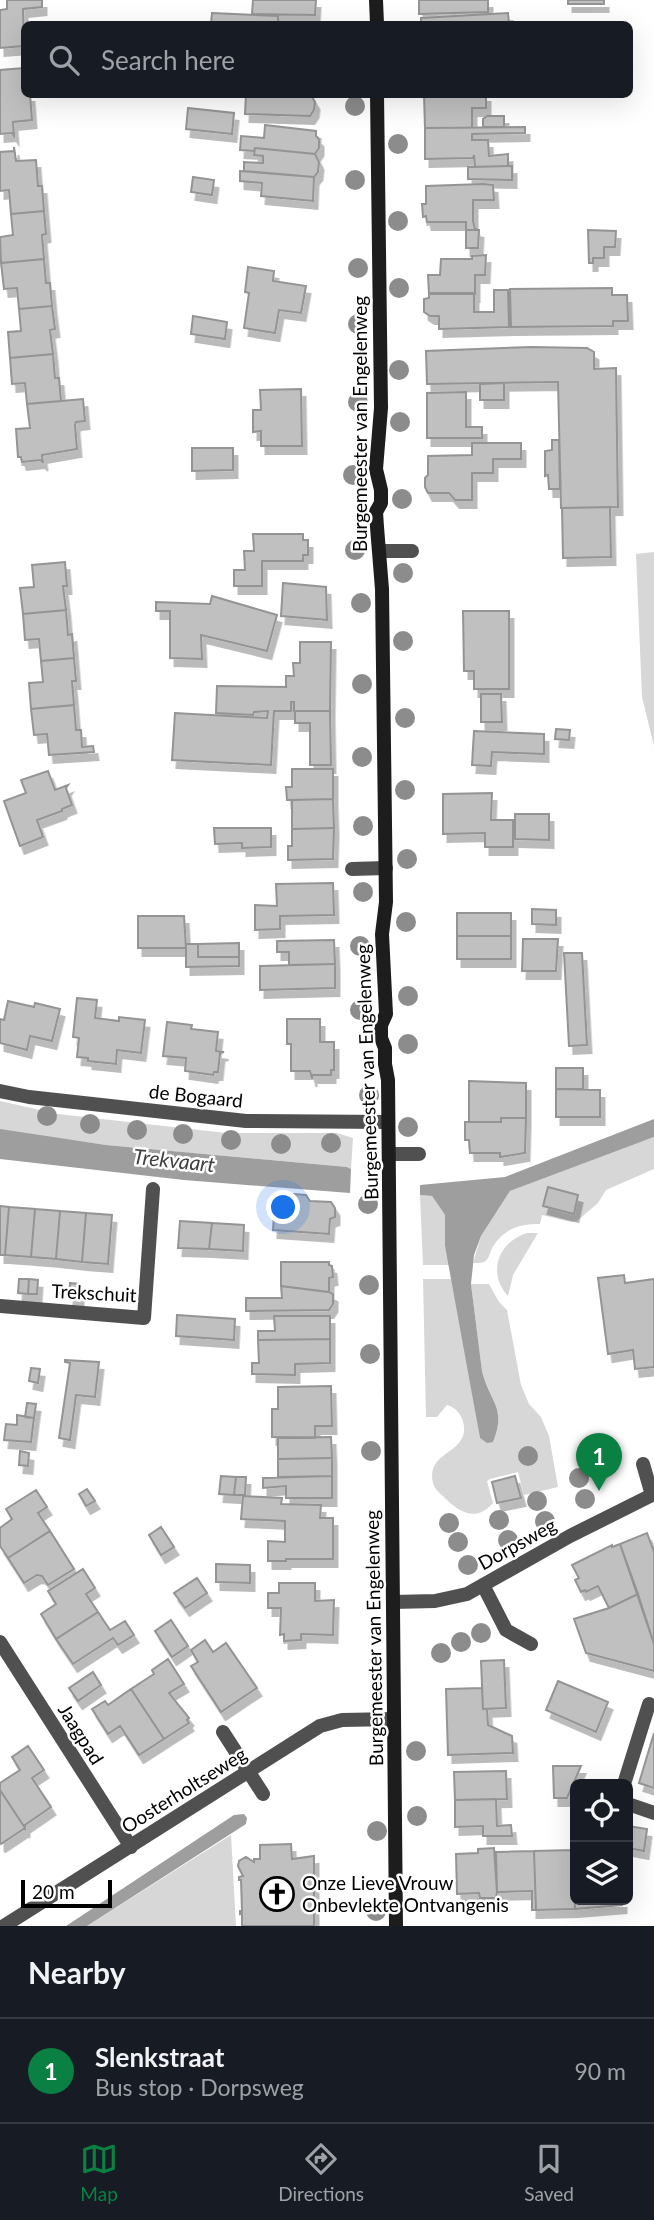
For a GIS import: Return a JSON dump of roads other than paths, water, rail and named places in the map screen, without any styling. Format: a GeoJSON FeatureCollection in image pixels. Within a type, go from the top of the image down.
{"type":"FeatureCollection","features":[{"type":"Feature","properties":{"kind":"street"},"geometry":{"type":"LineString","coordinates":[[376,0],[377,21]]}},
{"type":"Feature","properties":{"kind":"street","name":"Burgemeester van Engelenweg"},"geometry":{"type":"LineString","coordinates":[[377,98],[381,408],[376,469],[381,503],[376,512],[380,551],[387,902],[382,934],[386,1014],[381,1025],[388,1080],[396,1926]]}},
{"type":"Feature","properties":{"kind":"street"},"geometry":{"type":"LineString","coordinates":[[380,551],[412,551]]}},
{"type":"Feature","properties":{"kind":"street"},"geometry":{"type":"LineString","coordinates":[[352,869],[386,868]]}},
{"type":"Feature","properties":{"kind":"street","name":"de Bogaard"},"geometry":{"type":"LineString","coordinates":[[0,1091],[29,1097],[246,1121],[388,1122]]}},
{"type":"Feature","properties":{"kind":"street"},"geometry":{"type":"LineString","coordinates":[[389,1154],[419,1154]]}},
{"type":"Feature","properties":{"kind":"street","name":"Trekschuit"},"geometry":{"type":"LineString","coordinates":[[0,1306],[144,1318],[153,1189]]}},
{"type":"Feature","properties":{"kind":"street"},"geometry":{"type":"LineString","coordinates":[[643,1464],[653,1495]]}},
{"type":"Feature","properties":{"kind":"street","name":"Dorpsweg"},"geometry":{"type":"LineString","coordinates":[[393,1602],[447,1600],[467,1594],[569,1536],[653,1495]]}},
{"type":"Feature","properties":{"kind":"street"},"geometry":{"type":"LineString","coordinates":[[483,1585],[506,1630],[531,1644]]}},
{"type":"Feature","properties":{"kind":"street","name":"Jaagpad"},"geometry":{"type":"LineString","coordinates":[[0,1642],[131,1847]]}},
{"type":"Feature","properties":{"kind":"street"},"geometry":{"type":"LineString","coordinates":[[626,1779],[649,1704]]}},
{"type":"Feature","properties":{"kind":"street","name":"Oosterholtseweg"},"geometry":{"type":"LineString","coordinates":[[4,1926],[328,1723],[342,1720],[394,1719]]}},
{"type":"Feature","properties":{"kind":"street"},"geometry":{"type":"LineString","coordinates":[[223,1732],[263,1794]]}},
{"type":"Feature","properties":{"kind":"street"},"geometry":{"type":"LineString","coordinates":[[633,1806],[654,1813]]}},
{"type":"Feature","properties":{"kind":"water"},"geometry":{"type":"Polygon","coordinates":[[[654,1119],[654,1137],[510,1191],[481,1236],[474,1255],[471,1284],[482,1371],[498,1413],[493,1442],[487,1443],[480,1438],[445,1246],[445,1215],[432,1196],[420,1195],[420,1185],[505,1177],[654,1119]]]}},
{"type":"Feature","properties":{"kind":"water","name":"Trekvaart"},"geometry":{"type":"Polygon","coordinates":[[[0,1129],[106,1145],[347,1167],[351,1169],[350,1193],[184,1180],[0,1159],[0,1129]]]}},
{"type":"Feature","properties":{"kind":"water"},"geometry":{"type":"Polygon","coordinates":[[[244,1814],[247,1818],[246,1824],[87,1926],[66,1926],[234,1815],[244,1814]]]}},
{"type":"Feature","properties":{"kind":"place","name":"Slenkstraat"},"geometry":{"type":"Point","coordinates":[599,1491]}},
{"type":"Feature","properties":{"kind":"place","name":"Onze Lieve Vrouw Onbevlekte Ontvangenis"},"geometry":{"type":"Point","coordinates":[277,1894]}}]}
